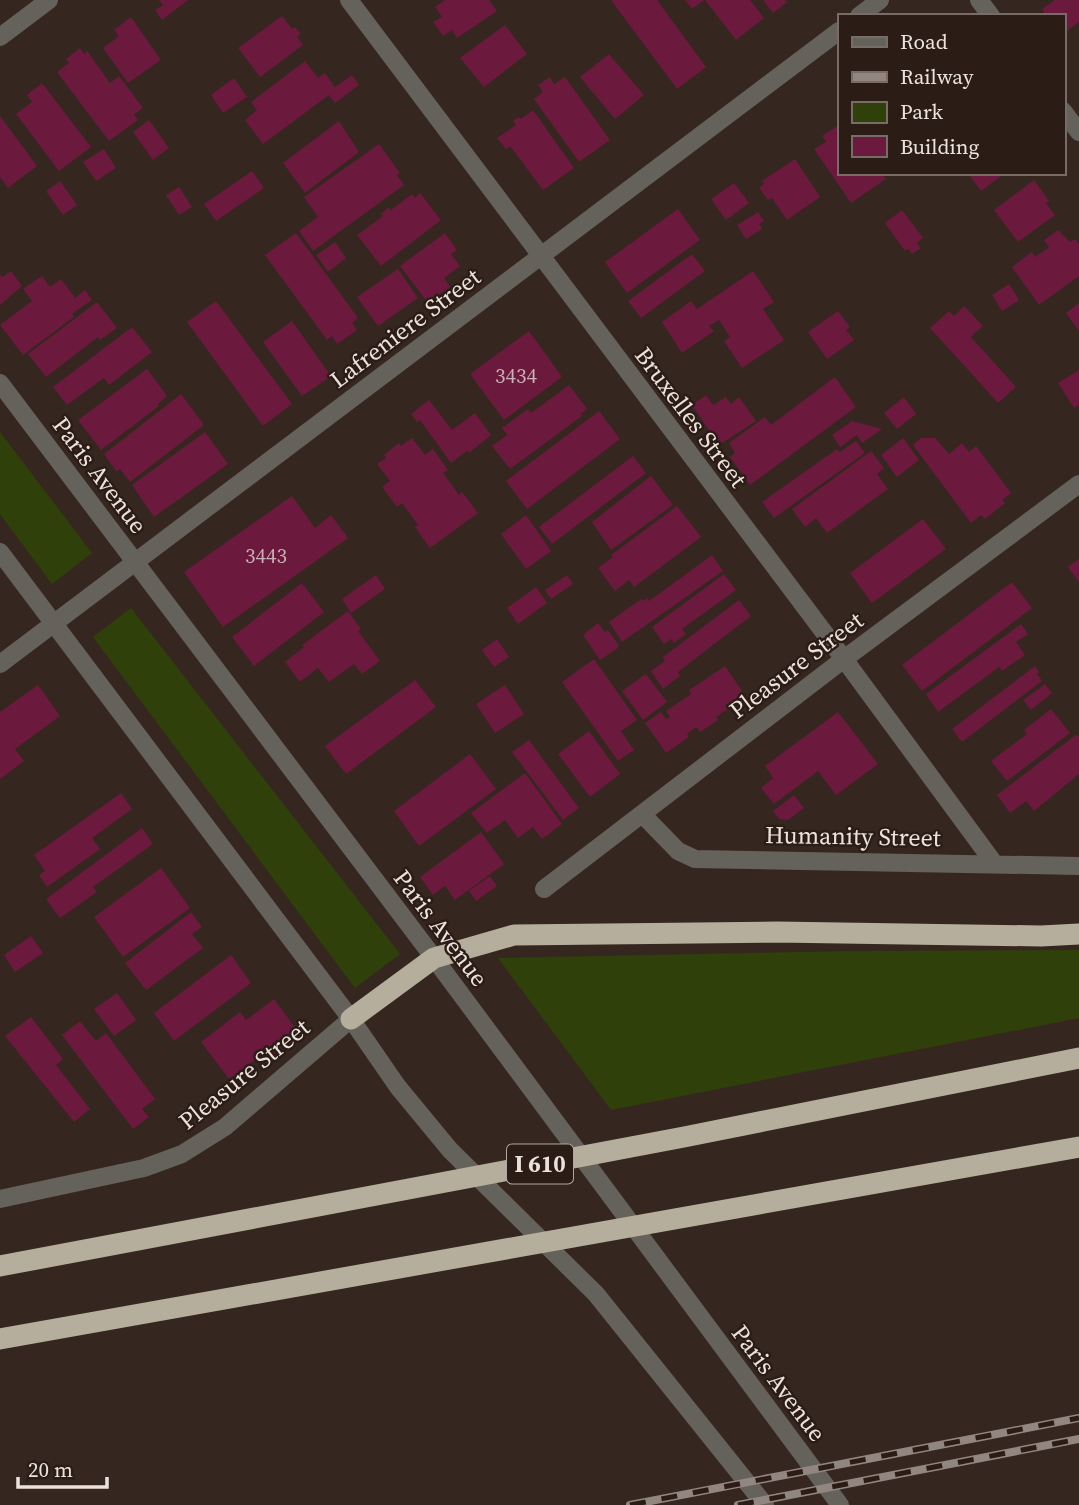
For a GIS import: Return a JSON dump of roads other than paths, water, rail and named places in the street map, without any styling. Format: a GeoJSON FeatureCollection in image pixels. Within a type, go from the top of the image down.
{"type":"FeatureCollection","features":[{"type":"Feature","properties":{"kind":"highway"},"geometry":{"type":"LineString","coordinates":[[351,1019],[434,958],[514,935],[777,932],[1041,936],[1079,934]]}},
{"type":"Feature","properties":{"kind":"highway","name":"I 610"},"geometry":{"type":"LineString","coordinates":[[0,1266],[697,1134],[1079,1058]]}},
{"type":"Feature","properties":{"kind":"highway"},"geometry":{"type":"LineString","coordinates":[[0,1339],[1079,1147]]}},
{"type":"Feature","properties":{"kind":"street"},"geometry":{"type":"LineString","coordinates":[[0,37],[49,0]]}},
{"type":"Feature","properties":{"kind":"street","name":"Bruxelles Street"},"geometry":{"type":"LineString","coordinates":[[349,0],[844,659],[993,863]]}},
{"type":"Feature","properties":{"kind":"street"},"geometry":{"type":"LineString","coordinates":[[862,14],[880,0]]}},
{"type":"Feature","properties":{"kind":"street","name":"Lafreniere Street"},"geometry":{"type":"LineString","coordinates":[[0,664],[838,32]]}},
{"type":"Feature","properties":{"kind":"street"},"geometry":{"type":"LineString","coordinates":[[1065,114],[1079,132]]}},
{"type":"Feature","properties":{"kind":"street","name":"Paris Avenue"},"geometry":{"type":"LineString","coordinates":[[0,383],[434,958],[840,1505]]}},
{"type":"Feature","properties":{"kind":"street","name":"Pleasure Street"},"geometry":{"type":"LineString","coordinates":[[544,889],[844,659],[1079,484]]}},
{"type":"Feature","properties":{"kind":"street"},"geometry":{"type":"LineString","coordinates":[[0,552],[351,1019],[398,1087],[450,1150],[596,1294],[765,1505]]}},
{"type":"Feature","properties":{"kind":"street","name":"Humanity Street"},"geometry":{"type":"LineString","coordinates":[[642,814],[678,850],[695,859],[1079,866]]}},
{"type":"Feature","properties":{"kind":"street","name":"Pleasure Street"},"geometry":{"type":"LineString","coordinates":[[0,1199],[144,1168],[182,1154],[225,1127],[351,1019]]}},
{"type":"Feature","properties":{"kind":"railway"},"geometry":{"type":"LineString","coordinates":[[630,1505],[1079,1418]]}},
{"type":"Feature","properties":{"kind":"railway"},"geometry":{"type":"LineString","coordinates":[[738,1505],[1079,1439]]}}]}
